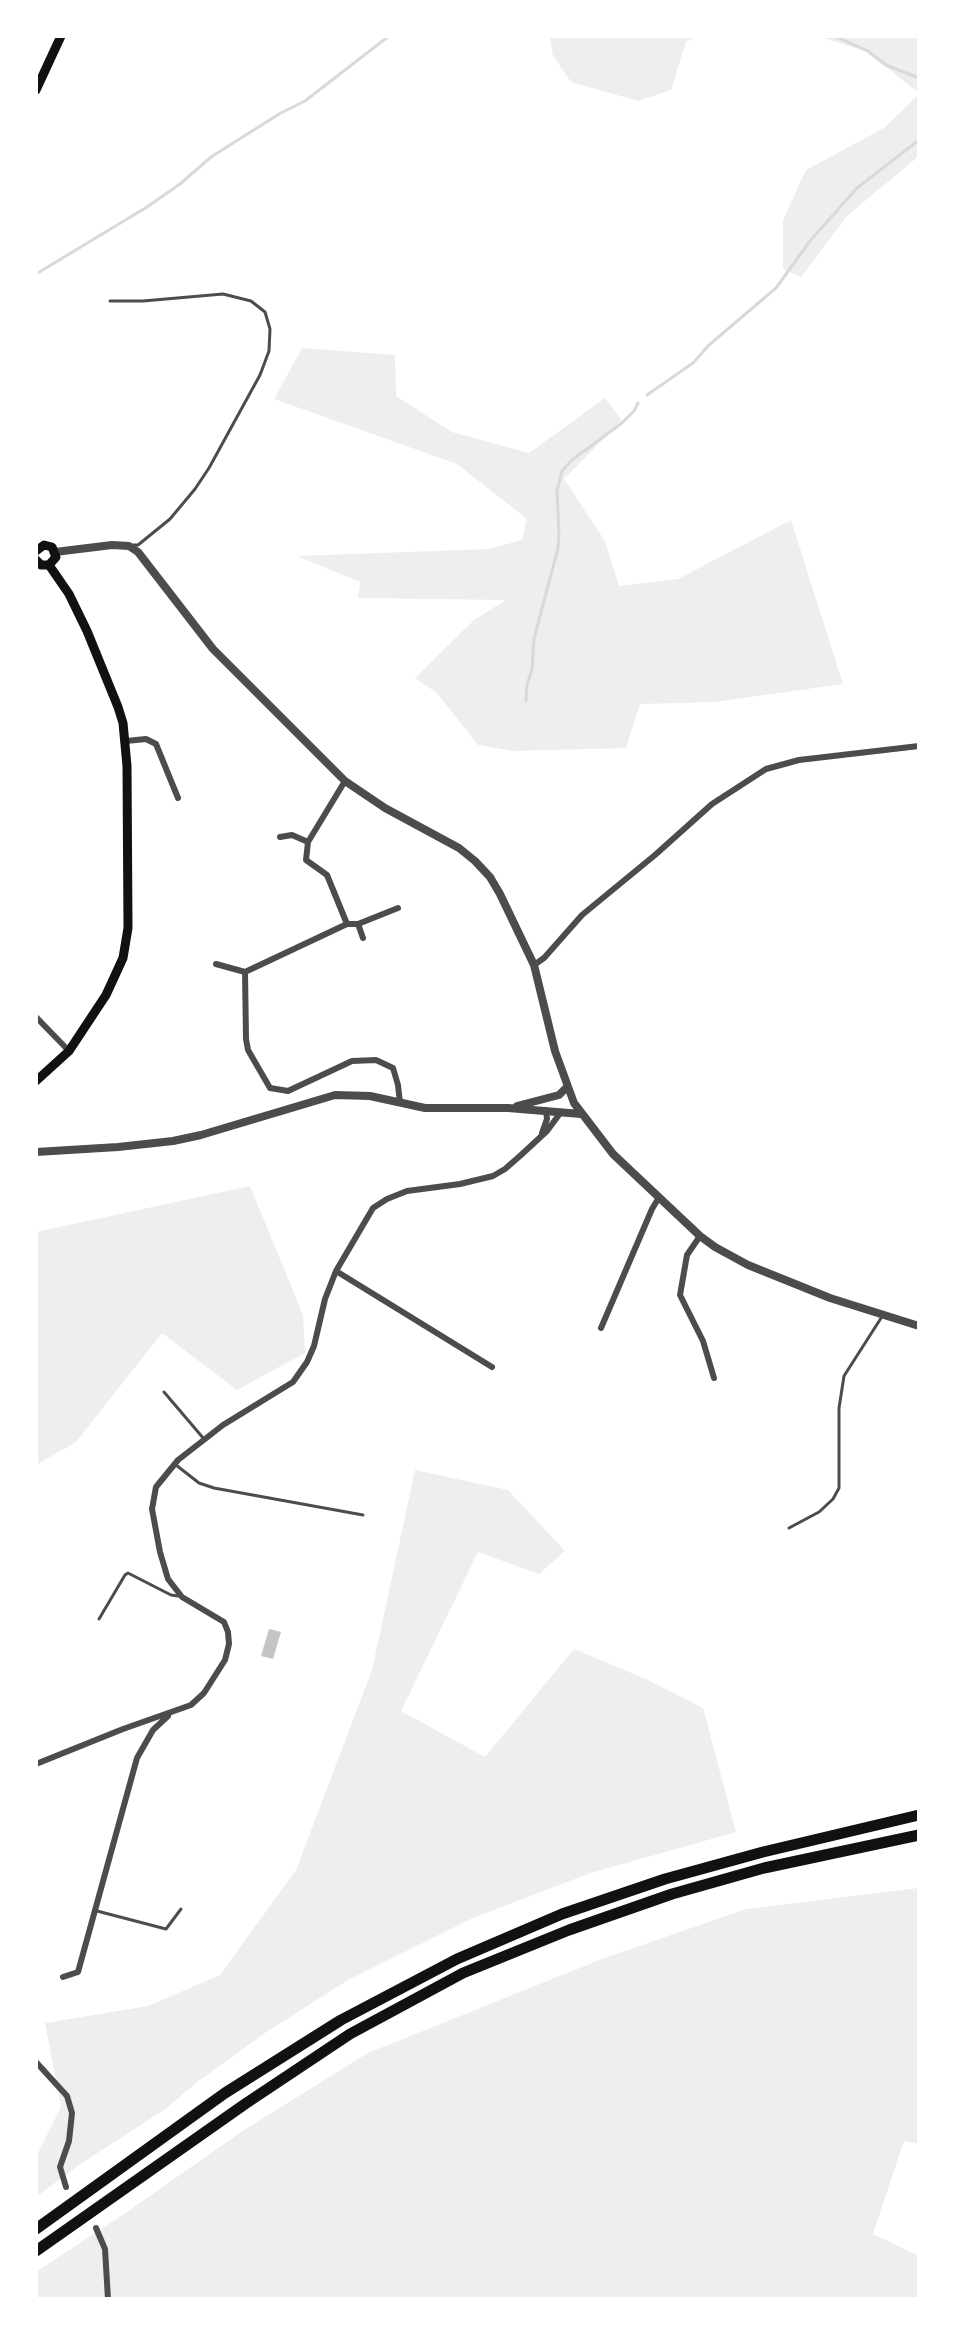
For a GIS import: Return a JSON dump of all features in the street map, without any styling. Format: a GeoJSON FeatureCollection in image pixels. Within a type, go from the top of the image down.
{"type":"FeatureCollection","features":[{"type":"Feature","properties":{"kind":"highway"},"geometry":{"type":"LineString","coordinates":[[36,2229],[225,2093],[341,2020],[457,1959],[562,1914],[665,1879],[919,1815]]}},
{"type":"Feature","properties":{"kind":"highway"},"geometry":{"type":"LineString","coordinates":[[36,2251],[350,2034],[463,1973],[569,1930],[672,1894],[764,1868],[919,1835]]}},
{"type":"Feature","properties":{"kind":"main road"},"geometry":{"type":"LineString","coordinates":[[36,90],[61,36]]}},
{"type":"Feature","properties":{"kind":"main road"},"geometry":{"type":"LineString","coordinates":[[37,547],[50,546],[55,552],[55,561],[41,564]]}},
{"type":"Feature","properties":{"kind":"main road"},"geometry":{"type":"LineString","coordinates":[[36,1081],[69,1051],[106,995],[123,958],[128,928],[126,741],[118,707],[69,594],[41,564]]}},
{"type":"Feature","properties":{"kind":"street"},"geometry":{"type":"LineString","coordinates":[[55,552],[129,546],[138,552],[213,649],[345,781],[385,808],[459,848],[490,877],[534,965],[555,1051],[567,1087],[581,1114],[613,1154],[658,1199],[700,1236],[748,1265],[830,1298],[919,1326]]}},
{"type":"Feature","properties":{"kind":"street"},"geometry":{"type":"LineString","coordinates":[[126,741],[146,739],[156,744],[178,798]]}},
{"type":"Feature","properties":{"kind":"street"},"geometry":{"type":"LineString","coordinates":[[534,965],[582,915],[712,804],[766,769],[799,760],[919,746]]}},
{"type":"Feature","properties":{"kind":"street"},"geometry":{"type":"LineString","coordinates":[[345,781],[308,842],[306,860],[327,875],[347,924]]}},
{"type":"Feature","properties":{"kind":"street"},"geometry":{"type":"LineString","coordinates":[[280,837],[292,835],[308,842]]}},
{"type":"Feature","properties":{"kind":"street"},"geometry":{"type":"LineString","coordinates":[[216,964],[245,972],[347,924],[358,924],[398,908]]}},
{"type":"Feature","properties":{"kind":"street"},"geometry":{"type":"LineString","coordinates":[[358,924],[363,938]]}},
{"type":"Feature","properties":{"kind":"street"},"geometry":{"type":"LineString","coordinates":[[245,972],[248,1050],[270,1088],[288,1091],[352,1061],[376,1060],[393,1068],[400,1103]]}},
{"type":"Feature","properties":{"kind":"street"},"geometry":{"type":"LineString","coordinates":[[36,1017],[69,1051]]}},
{"type":"Feature","properties":{"kind":"street"},"geometry":{"type":"LineString","coordinates":[[508,1108],[554,1097],[567,1087]]}},
{"type":"Feature","properties":{"kind":"street"},"geometry":{"type":"LineString","coordinates":[[36,1152],[118,1147],[187,1138],[335,1095],[356,1094],[425,1108],[508,1108],[581,1114]]}},
{"type":"Feature","properties":{"kind":"street"},"geometry":{"type":"LineString","coordinates":[[36,1764],[191,1705],[204,1693],[225,1660],[228,1632],[224,1622],[182,1597],[168,1579],[152,1509],[156,1487],[175,1464],[204,1439],[293,1382],[314,1346],[325,1299],[336,1271],[373,1208],[407,1191],[460,1184],[493,1176],[505,1169],[541,1137],[553,1111],[554,1097]]}},
{"type":"Feature","properties":{"kind":"street"},"geometry":{"type":"LineString","coordinates":[[541,1137],[553,1111]]}},
{"type":"Feature","properties":{"kind":"street"},"geometry":{"type":"LineString","coordinates":[[601,1328],[658,1199]]}},
{"type":"Feature","properties":{"kind":"street"},"geometry":{"type":"LineString","coordinates":[[700,1236],[687,1255],[680,1295],[703,1341],[714,1378]]}},
{"type":"Feature","properties":{"kind":"street"},"geometry":{"type":"LineString","coordinates":[[336,1271],[492,1367]]}},
{"type":"Feature","properties":{"kind":"street"},"geometry":{"type":"LineString","coordinates":[[63,1977],[78,1972],[137,1758],[153,1730],[171,1713]]}},
{"type":"Feature","properties":{"kind":"street"},"geometry":{"type":"LineString","coordinates":[[36,2062],[67,2096],[72,2113],[69,2141],[60,2167],[66,2187]]}},
{"type":"Feature","properties":{"kind":"street"},"geometry":{"type":"LineString","coordinates":[[96,2228],[105,2249],[108,2299]]}},
{"type":"Feature","properties":{"kind":"lane"},"geometry":{"type":"LineString","coordinates":[[110,301],[223,294],[251,301],[265,312],[270,329],[269,351],[260,375],[209,468],[170,519],[138,545],[129,546]]}},
{"type":"Feature","properties":{"kind":"lane"},"geometry":{"type":"LineString","coordinates":[[789,1528],[819,1512],[833,1499],[839,1488],[839,1408],[844,1376],[883,1315]]}},
{"type":"Feature","properties":{"kind":"lane"},"geometry":{"type":"LineString","coordinates":[[164,1392],[204,1439]]}},
{"type":"Feature","properties":{"kind":"lane"},"geometry":{"type":"LineString","coordinates":[[175,1464],[199,1483],[214,1488],[363,1515]]}},
{"type":"Feature","properties":{"kind":"lane"},"geometry":{"type":"LineString","coordinates":[[99,1619],[128,1573],[171,1595],[182,1597]]}},
{"type":"Feature","properties":{"kind":"lane"},"geometry":{"type":"LineString","coordinates":[[95,1911],[166,1929],[181,1909]]}},
{"type":"Feature","properties":{"kind":"shaded area"},"geometry":{"type":"Polygon","coordinates":[[[550,36],[698,36],[686,42],[671,90],[638,101],[571,82],[553,56],[550,36]]]}},
{"type":"Feature","properties":{"kind":"shaded area"},"geometry":{"type":"Polygon","coordinates":[[[816,36],[919,36],[919,93],[865,51],[816,36]]]}},
{"type":"Feature","properties":{"kind":"shaded area"},"geometry":{"type":"Polygon","coordinates":[[[919,94],[919,156],[848,215],[801,277],[783,269],[783,220],[806,170],[884,128],[919,94]]]}},
{"type":"Feature","properties":{"kind":"shaded area"},"geometry":{"type":"Polygon","coordinates":[[[302,348],[395,355],[396,396],[452,432],[529,453],[605,398],[622,420],[564,479],[605,541],[619,586],[678,579],[791,520],[843,684],[714,702],[640,704],[626,748],[513,751],[478,745],[437,693],[415,678],[474,620],[506,600],[358,598],[360,582],[297,556],[489,549],[522,540],[527,519],[457,464],[274,399],[302,348]]]}},
{"type":"Feature","properties":{"kind":"shaded area"},"geometry":{"type":"Polygon","coordinates":[[[250,1186],[303,1315],[305,1353],[237,1390],[162,1333],[76,1442],[36,1465],[36,1232],[250,1186]]]}},
{"type":"Feature","properties":{"kind":"shaded area"},"geometry":{"type":"Polygon","coordinates":[[[415,1470],[508,1490],[565,1551],[539,1574],[478,1552],[401,1711],[485,1757],[574,1649],[648,1680],[703,1708],[736,1832],[591,1873],[475,1917],[348,1980],[265,2033],[164,2110],[36,2197],[36,2157],[61,2107],[45,2023],[148,2006],[220,1975],[296,1870],[372,1670],[415,1470]]]}},
{"type":"Feature","properties":{"kind":"shaded area"},"geometry":{"type":"Polygon","coordinates":[[[919,1888],[919,2144],[904,2141],[873,2234],[919,2256],[919,2299],[36,2299],[36,2272],[241,2132],[368,2053],[602,1959],[746,1909],[919,1888]]]}},
{"type":"Feature","properties":{"kind":"building"},"geometry":{"type":"Polygon","coordinates":[[[269,1629],[281,1632],[273,1659],[261,1656],[269,1629]]]}},
{"type":"Feature","properties":{"kind":"waterway"},"geometry":{"type":"LineString","coordinates":[[36,274],[147,207],[211,157],[305,101],[389,36]]}},
{"type":"Feature","properties":{"kind":"waterway"},"geometry":{"type":"LineString","coordinates":[[834,36],[868,51],[886,65],[919,78]]}},
{"type":"Feature","properties":{"kind":"waterway"},"geometry":{"type":"LineString","coordinates":[[647,395],[693,363],[709,345],[776,288],[810,241],[857,188],[919,140]]}},
{"type":"Feature","properties":{"kind":"waterway"},"geometry":{"type":"LineString","coordinates":[[526,701],[534,639],[558,548],[557,491],[562,471],[622,423],[638,403]]}}]}
